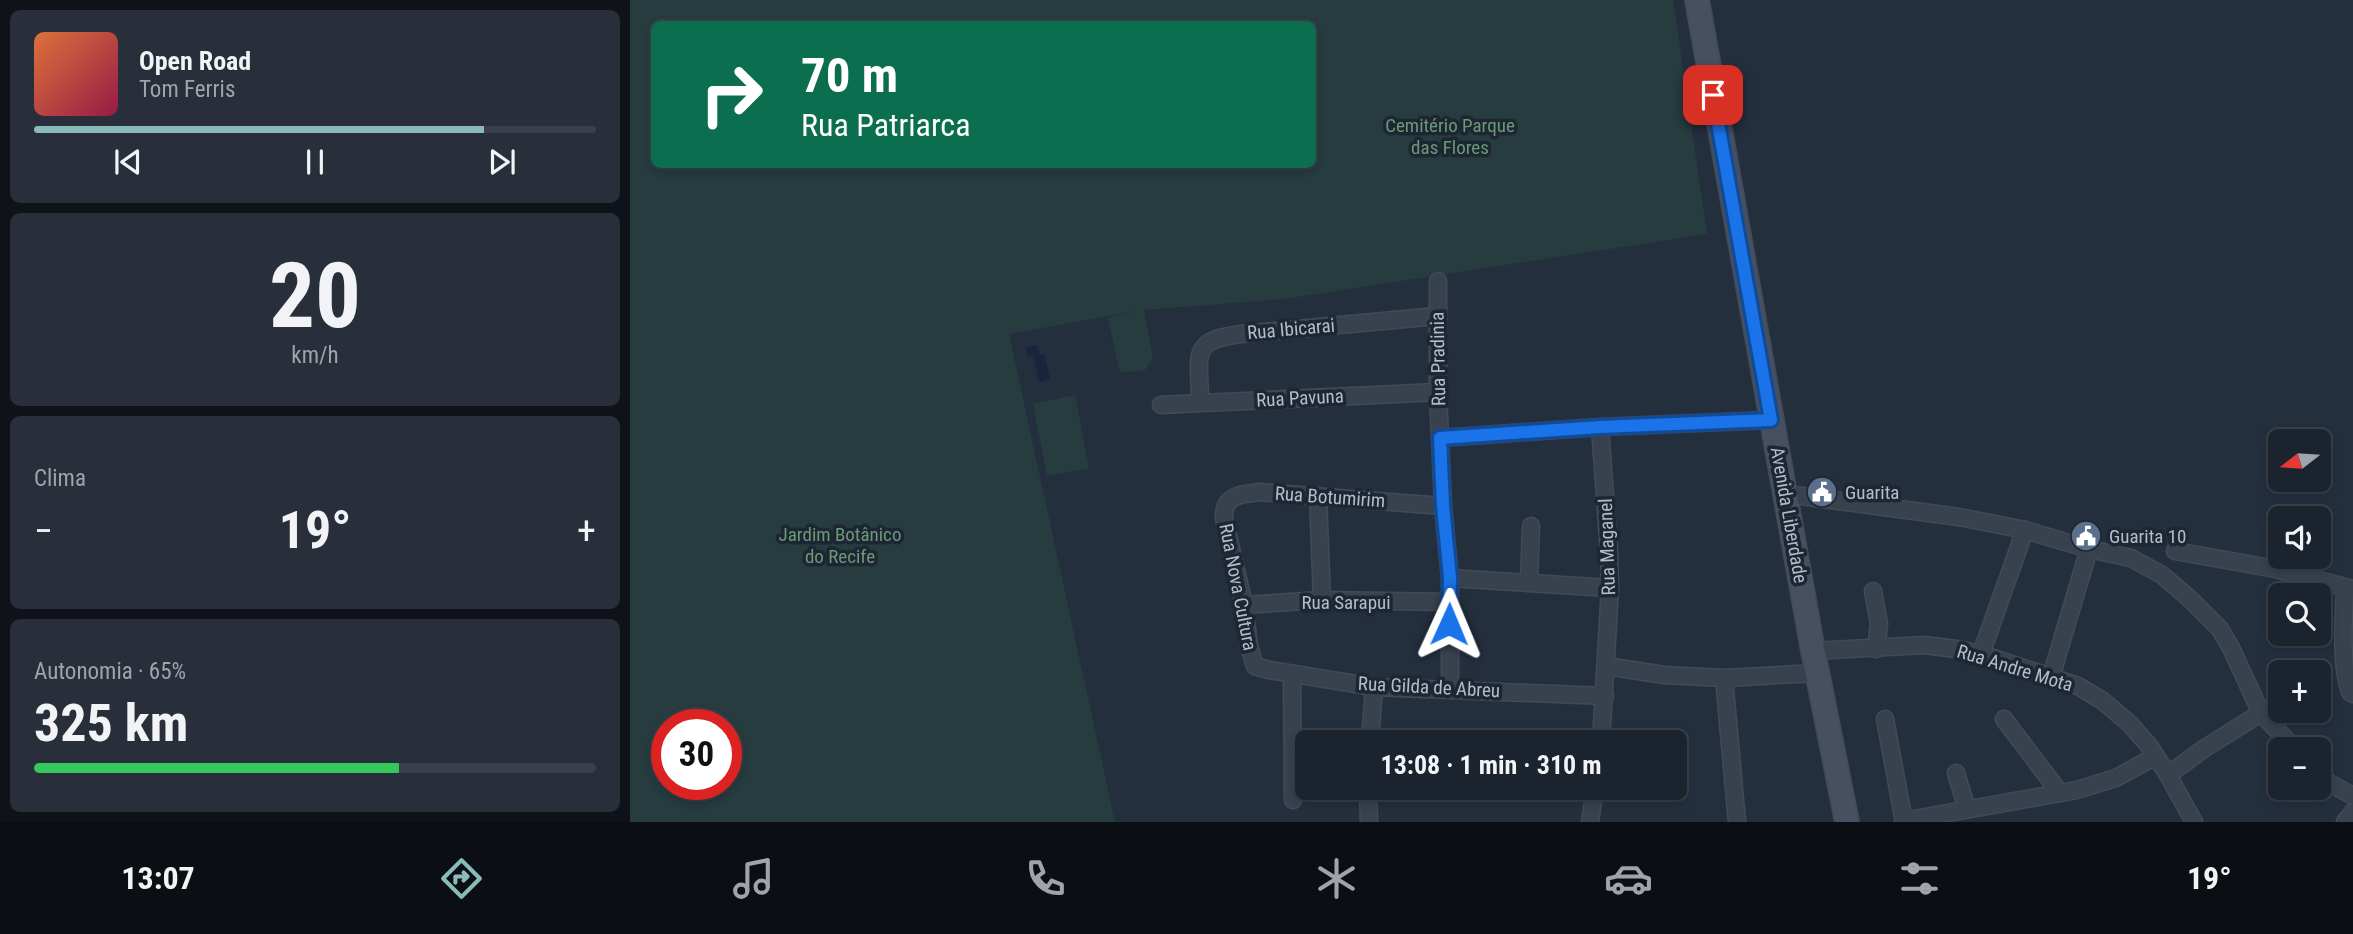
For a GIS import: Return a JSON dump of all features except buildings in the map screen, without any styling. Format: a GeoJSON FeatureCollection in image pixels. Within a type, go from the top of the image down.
{"type":"FeatureCollection","features":[{"type":"Feature","properties":{"kind":"main road","name":"Avenida Liberdade"},"geometry":{"type":"LineString","coordinates":[[1697,0],[1815,662],[1847,822]]}},
{"type":"Feature","properties":{"kind":"street","name":"Rua Pradinia"},"geometry":{"type":"LineString","coordinates":[[1438,281],[1438,392],[1443,506],[1450,578],[1450,690]]}},
{"type":"Feature","properties":{"kind":"street","name":"Rua Ibicarai"},"geometry":{"type":"LineString","coordinates":[[1200,402],[1200,355],[1202,347],[1209,341],[1242,334],[1437,316]]}},
{"type":"Feature","properties":{"kind":"street","name":"Rua Pavuna"},"geometry":{"type":"LineString","coordinates":[[1161,405],[1438,392]]}},
{"type":"Feature","properties":{"kind":"street"},"geometry":{"type":"LineString","coordinates":[[1440,438],[1600,427],[1771,420]]}},
{"type":"Feature","properties":{"kind":"street","name":"Rua Maganel"},"geometry":{"type":"LineString","coordinates":[[1600,427],[1609,552],[1602,730]]}},
{"type":"Feature","properties":{"kind":"street","name":"Rua Botumirim"},"geometry":{"type":"LineString","coordinates":[[1223,508],[1230,498],[1260,492],[1443,506]]}},
{"type":"Feature","properties":{"kind":"street"},"geometry":{"type":"LineString","coordinates":[[1786,494],[1959,517],[2025,530],[2088,549],[2131,558],[2162,575],[2220,629],[2261,713],[2284,737]]}},
{"type":"Feature","properties":{"kind":"street"},"geometry":{"type":"LineString","coordinates":[[1318,496],[1322,600]]}},
{"type":"Feature","properties":{"kind":"street","name":"Rua Nova Cultura"},"geometry":{"type":"LineString","coordinates":[[1223,508],[1255,666]]}},
{"type":"Feature","properties":{"kind":"street"},"geometry":{"type":"LineString","coordinates":[[1529,582],[1531,526]]}},
{"type":"Feature","properties":{"kind":"street"},"geometry":{"type":"LineString","coordinates":[[1981,654],[2025,530]]}},
{"type":"Feature","properties":{"kind":"street"},"geometry":{"type":"LineString","coordinates":[[2050,677],[2088,549]]}},
{"type":"Feature","properties":{"kind":"street"},"geometry":{"type":"LineString","coordinates":[[2175,551],[2276,569],[2349,588],[2344,627],[2346,678],[2353,694]]}},
{"type":"Feature","properties":{"kind":"street"},"geometry":{"type":"LineString","coordinates":[[1450,578],[1609,588]]}},
{"type":"Feature","properties":{"kind":"street"},"geometry":{"type":"LineString","coordinates":[[1873,591],[1879,624],[1876,649]]}},
{"type":"Feature","properties":{"kind":"street","name":"Rua Sarapui"},"geometry":{"type":"LineString","coordinates":[[1244,605],[1322,600],[1449,602]]}},
{"type":"Feature","properties":{"kind":"street","name":"Rua Andre Mota"},"geometry":{"type":"LineString","coordinates":[[1815,662],[1876,649],[1924,645],[1981,654],[2078,686],[2103,701],[2130,724],[2156,756],[2194,822]]}},
{"type":"Feature","properties":{"kind":"street"},"geometry":{"type":"LineString","coordinates":[[1606,666],[1664,675],[1724,678],[1815,662]]}},
{"type":"Feature","properties":{"kind":"street","name":"Rua Gilda de Abreu"},"geometry":{"type":"LineString","coordinates":[[1255,666],[1374,687],[1605,696]]}},
{"type":"Feature","properties":{"kind":"street"},"geometry":{"type":"LineString","coordinates":[[1292,674],[1293,800]]}},
{"type":"Feature","properties":{"kind":"street"},"geometry":{"type":"LineString","coordinates":[[1724,678],[1737,822]]}},
{"type":"Feature","properties":{"kind":"street"},"geometry":{"type":"LineString","coordinates":[[1371,730],[1374,687]]}},
{"type":"Feature","properties":{"kind":"street"},"geometry":{"type":"LineString","coordinates":[[2168,775],[2261,713]]}},
{"type":"Feature","properties":{"kind":"street"},"geometry":{"type":"LineString","coordinates":[[1885,719],[1903,821],[2060,793],[2116,778],[2156,756]]}},
{"type":"Feature","properties":{"kind":"street"},"geometry":{"type":"LineString","coordinates":[[2004,719],[2060,793]]}},
{"type":"Feature","properties":{"kind":"street"},"geometry":{"type":"LineString","coordinates":[[1956,773],[1967,809]]}},
{"type":"Feature","properties":{"kind":"street"},"geometry":{"type":"LineString","coordinates":[[2331,784],[2353,796]]}},
{"type":"Feature","properties":{"kind":"street"},"geometry":{"type":"LineString","coordinates":[[1368,800],[1369,822]]}},
{"type":"Feature","properties":{"kind":"street"},"geometry":{"type":"LineString","coordinates":[[1590,822],[1593,800]]}},
{"type":"Feature","properties":{"kind":"street"},"geometry":{"type":"LineString","coordinates":[[2345,822],[2353,813]]}},
{"type":"Feature","properties":{"kind":"green space","name":"Jardim Botânico do Recife"},"geometry":{"type":"Polygon","coordinates":[[[630,0],[1673,0],[1707,234],[1284,299],[1144,310],[1153,358],[1145,370],[1120,373],[1108,318],[1136,311],[1009,334],[1115,822],[630,822],[630,0]]]}},
{"type":"Feature","properties":{"kind":"green space"},"geometry":{"type":"Polygon","coordinates":[[[1075,395],[1089,468],[1047,476],[1033,404],[1075,395]]]}},
{"type":"Feature","properties":{"kind":"water"},"geometry":{"type":"Polygon","coordinates":[[[1037,345],[1040,355],[1044,354],[1050,379],[1039,382],[1033,356],[1028,356],[1025,348],[1037,345]]]}},
{"type":"Feature","properties":{"kind":"place","name":"Guarita"},"geometry":{"type":"Point","coordinates":[1822,492]}},
{"type":"Feature","properties":{"kind":"place","name":"Guarita 10"},"geometry":{"type":"Point","coordinates":[2086,536]}},
{"type":"Feature","properties":{"kind":"route"},"geometry":{"type":"LineString","coordinates":[[1449,624],[1450,578],[1440,438],[1600,427],[1771,420],[1713,95]]}},
{"type":"Feature","properties":{"kind":"park label","name":"Cemitério Parque das Flores"},"geometry":{"type":"Point","coordinates":[1450,136]}}]}
